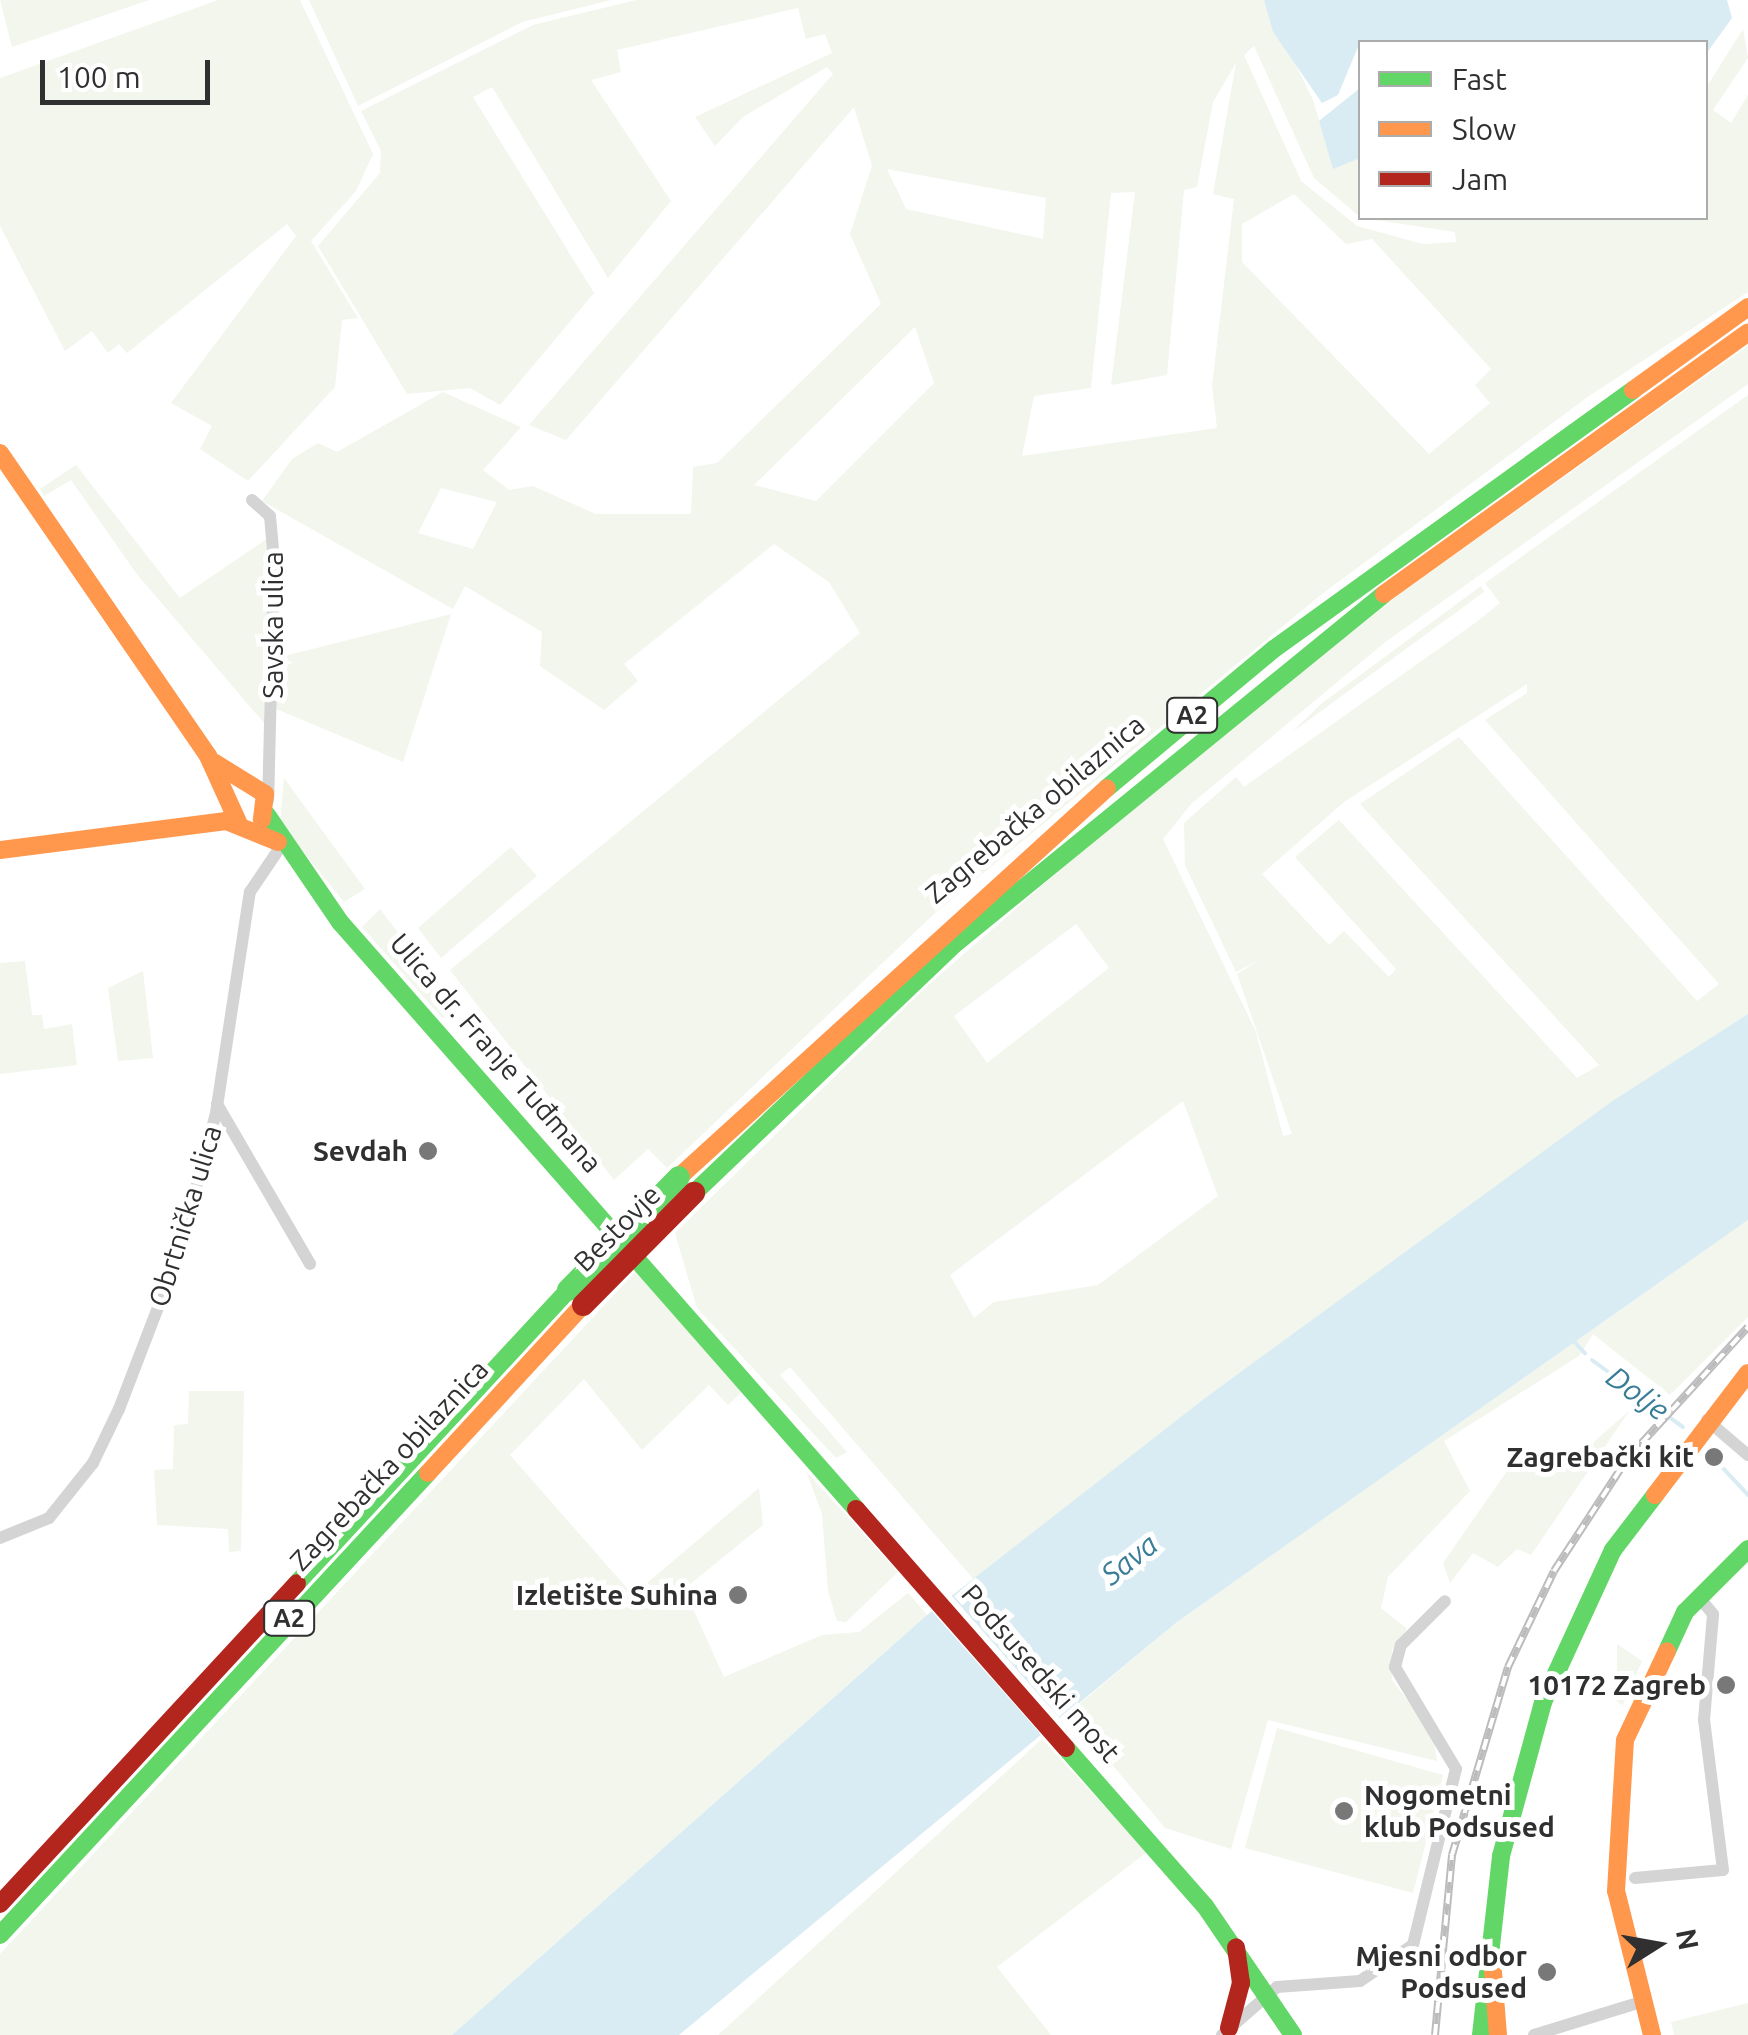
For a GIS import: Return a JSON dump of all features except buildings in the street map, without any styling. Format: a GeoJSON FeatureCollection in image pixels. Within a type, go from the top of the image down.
{"type":"FeatureCollection","features":[{"type":"Feature","properties":{"kind":"main road","name":"Zagrebačka obilaznica"},"geometry":{"type":"LineString","coordinates":[[686,1185],[956,914],[1232,682],[1537,452],[1748,307]]}},
{"type":"Feature","properties":{"kind":"main road","name":"Zagrebačka obilaznica"},"geometry":{"type":"LineString","coordinates":[[686,1185],[956,943],[1216,723],[1409,571],[1748,332]]}},
{"type":"Feature","properties":{"kind":"main road","name":"Ulica dr. Franje Tuđmana"},"geometry":{"type":"LineString","coordinates":[[0,454],[208,756],[279,844],[832,1480]]}},
{"type":"Feature","properties":{"kind":"main road"},"geometry":{"type":"LineString","coordinates":[[0,850],[189,823],[250,808]]}},
{"type":"Feature","properties":{"kind":"main road","name":"Bestovje"},"geometry":{"type":"LineString","coordinates":[[575,1298],[686,1185]]}},
{"type":"Feature","properties":{"kind":"main road","name":"Zagrebačka obilaznica"},"geometry":{"type":"LineString","coordinates":[[0,1904],[575,1298]]}},
{"type":"Feature","properties":{"kind":"main road","name":"Zagrebačka obilaznica"},"geometry":{"type":"LineString","coordinates":[[0,1935],[575,1298]]}},
{"type":"Feature","properties":{"kind":"main road"},"geometry":{"type":"LineString","coordinates":[[1481,2035],[1490,1941],[1521,1768],[1575,1623],[1644,1501],[1748,1373]]}},
{"type":"Feature","properties":{"kind":"main road","name":"Podsusedski most"},"geometry":{"type":"LineString","coordinates":[[832,1480],[1205,1906],[1274,1990],[1293,2035]]}},
{"type":"Feature","properties":{"kind":"main road"},"geometry":{"type":"LineString","coordinates":[[1652,2035],[1616,1891],[1620,1769],[1650,1673],[1698,1596],[1748,1549]]}},
{"type":"Feature","properties":{"kind":"main road"},"geometry":{"type":"LineString","coordinates":[[1490,1941],[1498,2035]]}},
{"type":"Feature","properties":{"kind":"main road"},"geometry":{"type":"LineString","coordinates":[[1225,2031],[1241,1983],[1234,1942]]}},
{"type":"Feature","properties":{"kind":"street","name":"Savska ulica"},"geometry":{"type":"LineString","coordinates":[[250,808],[274,759],[272,538],[270,516],[252,500]]}},
{"type":"Feature","properties":{"kind":"street"},"geometry":{"type":"LineString","coordinates":[[250,808],[274,759]]}},
{"type":"Feature","properties":{"kind":"street","name":"Obrtnička ulica"},"geometry":{"type":"LineString","coordinates":[[0,1538],[38,1529],[108,1437],[178,1255],[218,1104],[241,925],[261,864],[279,844]]}},
{"type":"Feature","properties":{"kind":"street"},"geometry":{"type":"LineString","coordinates":[[218,1104],[310,1264]]}},
{"type":"Feature","properties":{"kind":"street"},"geometry":{"type":"LineString","coordinates":[[1706,1420],[1748,1455]]}},
{"type":"Feature","properties":{"kind":"street"},"geometry":{"type":"LineString","coordinates":[[1635,1878],[1722,1870],[1704,1720],[1713,1614],[1698,1596]]}},
{"type":"Feature","properties":{"kind":"street"},"geometry":{"type":"LineString","coordinates":[[1225,2031],[1274,1990],[1360,1981],[1414,1945],[1456,1769],[1395,1667],[1400,1646],[1445,1600]]}},
{"type":"Feature","properties":{"kind":"street"},"geometry":{"type":"LineString","coordinates":[[1534,2035],[1641,2002]]}},
{"type":"Feature","properties":{"kind":"shaded area"},"geometry":{"type":"Polygon","coordinates":[[[0,0],[149,0],[12,47],[0,0]]]}},
{"type":"Feature","properties":{"kind":"shaded area"},"geometry":{"type":"Polygon","coordinates":[[[218,0],[300,0],[373,154],[356,191],[311,241],[358,318],[342,320],[335,387],[248,481],[200,449],[212,426],[171,403],[296,236],[287,224],[127,353],[119,344],[108,353],[92,331],[65,351],[0,226],[0,78],[218,0]]]}},
{"type":"Feature","properties":{"kind":"shaded area"},"geometry":{"type":"Polygon","coordinates":[[[309,0],[611,0],[522,22],[358,106],[309,0]]]}},
{"type":"Feature","properties":{"kind":"shaded area"},"geometry":{"type":"Polygon","coordinates":[[[636,0],[1264,0],[1313,100],[1333,168],[1358,159],[1358,215],[1314,178],[1254,46],[1244,55],[1301,181],[1357,226],[1423,244],[1456,242],[1455,232],[1376,220],[1708,220],[1708,85],[1743,29],[1748,58],[1713,110],[1731,123],[1748,95],[1748,292],[1589,396],[1322,594],[935,913],[667,1168],[648,1149],[614,1180],[450,970],[860,633],[829,582],[774,544],[624,664],[638,681],[604,710],[540,666],[542,632],[465,586],[453,609],[262,501],[292,459],[318,443],[337,452],[443,392],[521,427],[483,470],[509,490],[533,486],[596,514],[691,514],[693,467],[717,463],[881,304],[850,234],[872,166],[854,107],[566,440],[529,425],[833,74],[827,67],[743,117],[715,146],[695,117],[832,53],[825,34],[806,39],[798,8],[617,50],[621,72],[591,80],[671,201],[608,278],[492,87],[473,97],[594,293],[500,405],[470,388],[407,394],[318,246],[380,173],[381,151],[361,111],[533,25],[636,0]],[[1236,63],[1213,102],[1197,187],[1184,190],[1167,375],[1111,385],[1135,192],[1111,193],[1091,388],[1034,396],[1022,456],[1217,428],[1212,386],[1234,199],[1213,194],[1236,63]],[[887,169],[906,209],[1043,239],[1046,198],[887,169]],[[1294,194],[1242,224],[1242,262],[1429,454],[1490,403],[1475,385],[1491,369],[1372,239],[1346,244],[1294,194]],[[915,327],[754,485],[816,501],[934,383],[915,327]],[[441,488],[418,533],[473,549],[497,502],[441,488]]]}},
{"type":"Feature","properties":{"kind":"shaded area"},"geometry":{"type":"Polygon","coordinates":[[[1748,346],[1748,384],[1384,643],[1191,804],[1163,839],[1256,1032],[1283,1136],[1292,1134],[1237,974],[1259,960],[1236,972],[1185,865],[1184,823],[1236,777],[1244,787],[1475,623],[1500,603],[1485,583],[1748,395],[1748,1014],[1611,1103],[1209,1395],[976,1582],[790,1367],[780,1375],[847,1452],[836,1458],[697,1308],[675,1233],[926,987],[1159,784],[1404,591],[1748,346]],[[1527,684],[1344,802],[1262,874],[1329,945],[1344,931],[1389,977],[1396,969],[1295,857],[1339,820],[1577,1078],[1599,1065],[1360,804],[1459,737],[1697,1001],[1719,984],[1485,720],[1527,693],[1527,684]],[[1076,924],[954,1016],[987,1063],[1109,968],[1076,924]],[[1183,1101],[950,1275],[974,1318],[994,1302],[1098,1285],[1218,1196],[1183,1101]]]}},
{"type":"Feature","properties":{"kind":"shaded area"},"geometry":{"type":"Polygon","coordinates":[[[76,465],[180,598],[268,538],[264,723],[136,573],[71,480],[44,496],[40,489],[76,465]]]}},
{"type":"Feature","properties":{"kind":"shaded area"},"geometry":{"type":"Polygon","coordinates":[[[1481,586],[1484,592],[1291,733],[1321,704],[1481,586]]]}},
{"type":"Feature","properties":{"kind":"shaded area"},"geometry":{"type":"Polygon","coordinates":[[[451,614],[403,762],[276,709],[277,658],[451,614]]]}},
{"type":"Feature","properties":{"kind":"shaded area"},"geometry":{"type":"Polygon","coordinates":[[[284,778],[365,889],[344,902],[280,823],[284,778]]]}},
{"type":"Feature","properties":{"kind":"shaded area"},"geometry":{"type":"Polygon","coordinates":[[[511,847],[537,876],[441,958],[418,928],[511,847]]]}},
{"type":"Feature","properties":{"kind":"shaded area"},"geometry":{"type":"Polygon","coordinates":[[[380,909],[454,1006],[452,1016],[442,1018],[362,927],[380,909]]]}},
{"type":"Feature","properties":{"kind":"shaded area"},"geometry":{"type":"Polygon","coordinates":[[[25,961],[32,1015],[42,1015],[44,1029],[72,1024],[77,1065],[0,1074],[0,963],[25,961]]]}},
{"type":"Feature","properties":{"kind":"shaded area"},"geometry":{"type":"Polygon","coordinates":[[[143,971],[153,1058],[118,1061],[108,988],[143,971]]]}},
{"type":"Feature","properties":{"kind":"shaded area"},"geometry":{"type":"Polygon","coordinates":[[[1748,1220],[1748,1317],[1670,1395],[1593,1334],[1579,1356],[1444,1441],[1470,1491],[1388,1577],[1381,1608],[1407,1629],[1392,1650],[1392,1680],[1433,1734],[1437,1761],[1268,1720],[1231,1849],[1165,1828],[1069,1713],[1177,1622],[1748,1220]]]}},
{"type":"Feature","properties":{"kind":"shaded area"},"geometry":{"type":"Polygon","coordinates":[[[638,1269],[744,1390],[728,1405],[709,1385],[642,1450],[584,1379],[510,1455],[633,1595],[759,1488],[763,1525],[684,1589],[724,1677],[822,1635],[859,1632],[908,1593],[927,1615],[452,2035],[0,2035],[0,1954],[638,1269]]]}},
{"type":"Feature","properties":{"kind":"shaded area"},"geometry":{"type":"Polygon","coordinates":[[[189,1391],[244,1391],[241,1551],[229,1552],[228,1529],[157,1525],[154,1470],[173,1469],[174,1425],[188,1424],[189,1391]]]}},
{"type":"Feature","properties":{"kind":"shaded area"},"geometry":{"type":"Polygon","coordinates":[[[1630,1410],[1531,1555],[1517,1549],[1498,1567],[1473,1553],[1450,1583],[1443,1563],[1507,1471],[1529,1460],[1572,1461],[1630,1410]]]}},
{"type":"Feature","properties":{"kind":"shaded area"},"geometry":{"type":"Polygon","coordinates":[[[806,1471],[898,1572],[846,1622],[837,1621],[828,1591],[822,1514],[806,1471]]]}},
{"type":"Feature","properties":{"kind":"shaded area"},"geometry":{"type":"Polygon","coordinates":[[[1617,1644],[1642,1661],[1623,1705],[1617,1702],[1617,1644]]]}},
{"type":"Feature","properties":{"kind":"shaded area","name":"Nogometni klub Podsused"},"geometry":{"type":"Polygon","coordinates":[[[1277,1728],[1443,1775],[1413,1893],[1245,1848],[1277,1728]]]}},
{"type":"Feature","properties":{"kind":"shaded area"},"geometry":{"type":"Polygon","coordinates":[[[1042,1739],[1147,1852],[997,1967],[1051,2035],[718,2035],[1042,1739]]]}},
{"type":"Feature","properties":{"kind":"shaded area"},"geometry":{"type":"Polygon","coordinates":[[[1748,2003],[1748,2035],[1674,2035],[1671,2022],[1748,2003]]]}},
{"type":"Feature","properties":{"kind":"water"},"geometry":{"type":"Polygon","coordinates":[[[1264,0],[1727,0],[1732,18],[1708,51],[1708,40],[1358,40],[1338,95],[1322,103],[1273,32],[1264,0]]]}},
{"type":"Feature","properties":{"kind":"water"},"geometry":{"type":"Polygon","coordinates":[[[1358,90],[1358,159],[1333,169],[1319,121],[1358,90]]]}},
{"type":"Feature","properties":{"kind":"water","name":"Sava"},"geometry":{"type":"Polygon","coordinates":[[[1748,1014],[1748,1220],[1177,1622],[679,2035],[452,2035],[927,1615],[1209,1395],[1611,1102],[1748,1014]]]}},
{"type":"Feature","properties":{"kind":"pier"},"geometry":{"type":"Polygon","coordinates":[[[950,1594],[1064,1723],[1044,1738],[929,1608],[950,1594]]]}},
{"type":"Feature","properties":{"kind":"waterway","name":"Dolje"},"geometry":{"type":"LineString","coordinates":[[1568,1335],[1585,1353]]}},
{"type":"Feature","properties":{"kind":"waterway","name":"Dolje"},"geometry":{"type":"LineString","coordinates":[[1592,1360],[1683,1427]]}},
{"type":"Feature","properties":{"kind":"waterway","name":"Dolje"},"geometry":{"type":"LineString","coordinates":[[1707,1451],[1748,1495]]}},
{"type":"Feature","properties":{"kind":"railway"},"geometry":{"type":"LineString","coordinates":[[1435,2035],[1452,1855],[1508,1667],[1554,1571],[1627,1459],[1748,1327]]}},
{"type":"Feature","properties":{"kind":"traffic: fast"},"geometry":{"type":"LineString","coordinates":[[1107,788],[1274,649],[1633,390]]}},
{"type":"Feature","properties":{"kind":"traffic: fast"},"geometry":{"type":"LineString","coordinates":[[694,1193],[956,943],[1384,594]]}},
{"type":"Feature","properties":{"kind":"traffic: fast"},"geometry":{"type":"LineString","coordinates":[[267,815],[340,922],[856,1509]]}},
{"type":"Feature","properties":{"kind":"traffic: fast"},"geometry":{"type":"LineString","coordinates":[[568,1290],[679,1177]]}},
{"type":"Feature","properties":{"kind":"traffic: fast"},"geometry":{"type":"LineString","coordinates":[[297,1583],[568,1290]]}},
{"type":"Feature","properties":{"kind":"traffic: fast"},"geometry":{"type":"LineString","coordinates":[[0,1935],[428,1473]]}},
{"type":"Feature","properties":{"kind":"traffic: fast"},"geometry":{"type":"LineString","coordinates":[[1481,2035],[1501,1856],[1543,1702],[1613,1550],[1655,1495]]}},
{"type":"Feature","properties":{"kind":"traffic: fast"},"geometry":{"type":"LineString","coordinates":[[1667,1651],[1685,1612],[1748,1549]]}},
{"type":"Feature","properties":{"kind":"traffic: fast"},"geometry":{"type":"LineString","coordinates":[[1066,1748],[1205,1906],[1293,2035]]}},
{"type":"Feature","properties":{"kind":"traffic: slow"},"geometry":{"type":"LineString","coordinates":[[1633,390],[1748,307]]}},
{"type":"Feature","properties":{"kind":"traffic: slow"},"geometry":{"type":"LineString","coordinates":[[1384,594],[1748,332]]}},
{"type":"Feature","properties":{"kind":"traffic: slow"},"geometry":{"type":"LineString","coordinates":[[0,453],[208,756],[238,822]]}},
{"type":"Feature","properties":{"kind":"traffic: slow"},"geometry":{"type":"LineString","coordinates":[[215,763],[265,794],[262,820]]}},
{"type":"Feature","properties":{"kind":"traffic: slow"},"geometry":{"type":"LineString","coordinates":[[679,1177],[1107,788]]}},
{"type":"Feature","properties":{"kind":"traffic: slow"},"geometry":{"type":"LineString","coordinates":[[0,850],[226,821],[278,842]]}},
{"type":"Feature","properties":{"kind":"traffic: slow"},"geometry":{"type":"LineString","coordinates":[[428,1473],[583,1305]]}},
{"type":"Feature","properties":{"kind":"traffic: slow"},"geometry":{"type":"LineString","coordinates":[[1655,1495],[1748,1373]]}},
{"type":"Feature","properties":{"kind":"traffic: slow"},"geometry":{"type":"LineString","coordinates":[[1652,2035],[1616,1891],[1625,1740],[1667,1651]]}},
{"type":"Feature","properties":{"kind":"traffic: slow"},"geometry":{"type":"LineString","coordinates":[[1493,1972],[1498,2035]]}},
{"type":"Feature","properties":{"kind":"traffic: jam"},"geometry":{"type":"LineString","coordinates":[[583,1305],[694,1193]]}},
{"type":"Feature","properties":{"kind":"traffic: jam"},"geometry":{"type":"LineString","coordinates":[[856,1509],[1066,1748]]}},
{"type":"Feature","properties":{"kind":"traffic: jam"},"geometry":{"type":"LineString","coordinates":[[0,1904],[297,1583]]}},
{"type":"Feature","properties":{"kind":"traffic: jam"},"geometry":{"type":"LineString","coordinates":[[1229,2028],[1241,1983],[1236,1947]]}},
{"type":"Feature","properties":{"kind":"place","name":"Sevdah"},"geometry":{"type":"Point","coordinates":[428,1151]}},
{"type":"Feature","properties":{"kind":"place","name":"Zagrebački kit"},"geometry":{"type":"Point","coordinates":[1714,1457]}},
{"type":"Feature","properties":{"kind":"place","name":"Izletište Suhina"},"geometry":{"type":"Point","coordinates":[738,1595]}},
{"type":"Feature","properties":{"kind":"place","name":"10172 Zagreb"},"geometry":{"type":"Point","coordinates":[1726,1685]}},
{"type":"Feature","properties":{"kind":"place","name":"Nogometni klub Podsused"},"geometry":{"type":"Point","coordinates":[1344,1811]}},
{"type":"Feature","properties":{"kind":"place","name":"Mjesni odbor Podsused"},"geometry":{"type":"Point","coordinates":[1547,1972]}}]}
